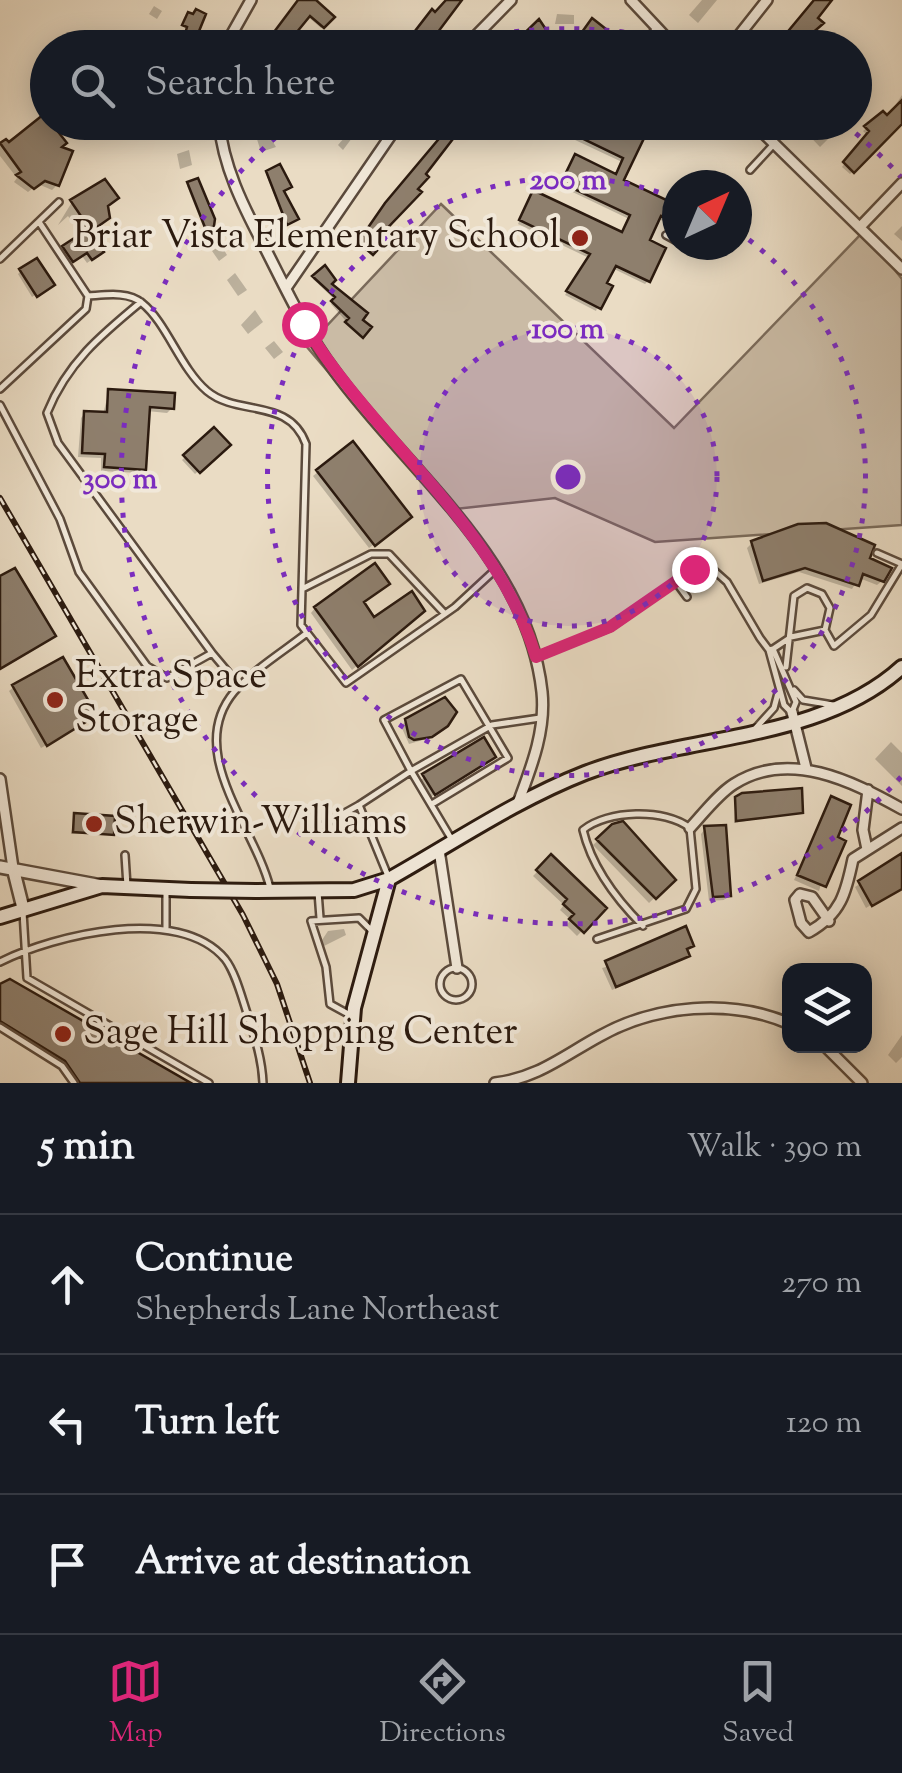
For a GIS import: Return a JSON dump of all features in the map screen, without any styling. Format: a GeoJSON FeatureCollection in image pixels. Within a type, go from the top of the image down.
{"type":"FeatureCollection","features":[{"type":"Feature","properties":{"kind":"main road"},"geometry":{"type":"LineString","coordinates":[[0,918],[102,886],[354,890],[389,878],[517,806],[618,762],[846,705],[902,668]]}},
{"type":"Feature","properties":{"kind":"main road"},"geometry":{"type":"LineString","coordinates":[[348,1083],[352,1016],[389,878]]}},
{"type":"Feature","properties":{"kind":"street"},"geometry":{"type":"LineString","coordinates":[[234,30],[252,0]]}},
{"type":"Feature","properties":{"kind":"street"},"geometry":{"type":"LineString","coordinates":[[482,30],[511,0]]}},
{"type":"Feature","properties":{"kind":"street"},"geometry":{"type":"LineString","coordinates":[[631,0],[656,28]]}},
{"type":"Feature","properties":{"kind":"street"},"geometry":{"type":"LineString","coordinates":[[743,30],[766,0]]}},
{"type":"Feature","properties":{"kind":"street"},"geometry":{"type":"LineString","coordinates":[[224,140],[233,182],[334,372],[416,466],[495,570],[525,622],[542,695],[537,749],[517,806]]}},
{"type":"Feature","properties":{"kind":"street"},"geometry":{"type":"LineString","coordinates":[[286,288],[388,140]]}},
{"type":"Feature","properties":{"kind":"street"},"geometry":{"type":"LineString","coordinates":[[770,140],[902,269]]}},
{"type":"Feature","properties":{"kind":"street"},"geometry":{"type":"LineString","coordinates":[[860,227],[902,183]]}},
{"type":"Feature","properties":{"kind":"street"},"geometry":{"type":"LineString","coordinates":[[794,717],[806,768]]}},
{"type":"Feature","properties":{"kind":"street"},"geometry":{"type":"LineString","coordinates":[[690,828],[734,784],[758,774],[806,768],[868,790],[902,809]]}},
{"type":"Feature","properties":{"kind":"street"},"geometry":{"type":"LineString","coordinates":[[1,785],[7,867],[22,908]]}},
{"type":"Feature","properties":{"kind":"street"},"geometry":{"type":"LineString","coordinates":[[867,848],[863,830],[868,790]]}},
{"type":"Feature","properties":{"kind":"street"},"geometry":{"type":"LineString","coordinates":[[828,921],[845,894],[853,859],[902,828]]}},
{"type":"Feature","properties":{"kind":"street"},"geometry":{"type":"LineString","coordinates":[[440,850],[457,968]]}},
{"type":"Feature","properties":{"kind":"street"},"geometry":{"type":"LineString","coordinates":[[7,867],[102,886]]}},
{"type":"Feature","properties":{"kind":"street"},"geometry":{"type":"LineString","coordinates":[[494,1083],[531,1077],[612,1030],[654,1015],[728,1010],[782,1022]]}},
{"type":"Feature","properties":{"kind":"street"},"geometry":{"type":"LineString","coordinates":[[832,1053],[862,1083]]}},
{"type":"Feature","properties":{"kind":"lane"},"geometry":{"type":"LineString","coordinates":[[750,170],[774,144]]}},
{"type":"Feature","properties":{"kind":"lane"},"geometry":{"type":"LineString","coordinates":[[0,259],[59,202]]}},
{"type":"Feature","properties":{"kind":"lane"},"geometry":{"type":"LineString","coordinates":[[0,390],[86,310],[88,296],[39,222]]}},
{"type":"Feature","properties":{"kind":"lane"},"geometry":{"type":"LineString","coordinates":[[88,296],[120,295],[142,302],[210,394],[285,416],[302,432],[306,444],[301,626],[346,684],[445,614],[495,570]]}},
{"type":"Feature","properties":{"kind":"lane"},"geometry":{"type":"LineString","coordinates":[[142,302],[90,344],[59,382],[46,413],[58,442],[228,672],[234,691]]}},
{"type":"Feature","properties":{"kind":"lane"},"geometry":{"type":"LineString","coordinates":[[0,405],[60,519],[79,572],[147,666],[167,678],[212,653]]}},
{"type":"Feature","properties":{"kind":"lane"},"geometry":{"type":"LineString","coordinates":[[786,670],[794,596],[807,588],[822,594],[830,608],[825,630],[834,646],[850,637],[888,594],[902,564],[877,553]]}},
{"type":"Feature","properties":{"kind":"lane"},"geometry":{"type":"LineString","coordinates":[[304,588],[371,554],[389,554],[445,614]]}},
{"type":"Feature","properties":{"kind":"lane"},"geometry":{"type":"LineString","coordinates":[[536,657],[610,627],[694,569],[709,566],[719,572],[786,670],[796,702],[794,717]]}},
{"type":"Feature","properties":{"kind":"lane"},"geometry":{"type":"LineString","coordinates":[[676,582],[687,596]]}},
{"type":"Feature","properties":{"kind":"lane"},"geometry":{"type":"LineString","coordinates":[[771,650],[791,636],[825,630]]}},
{"type":"Feature","properties":{"kind":"lane"},"geometry":{"type":"LineString","coordinates":[[264,891],[263,861],[218,764],[214,740],[234,691],[307,633]]}},
{"type":"Feature","properties":{"kind":"lane"},"geometry":{"type":"LineString","coordinates":[[771,650],[784,705],[794,717]]}},
{"type":"Feature","properties":{"kind":"lane"},"geometry":{"type":"LineString","coordinates":[[432,804],[508,758],[462,679],[384,720],[411,771],[454,842]]}},
{"type":"Feature","properties":{"kind":"lane"},"geometry":{"type":"LineString","coordinates":[[753,730],[774,708],[779,685]]}},
{"type":"Feature","properties":{"kind":"lane"},"geometry":{"type":"LineString","coordinates":[[791,686],[815,704],[846,705]]}},
{"type":"Feature","properties":{"kind":"lane"},"geometry":{"type":"LineString","coordinates":[[314,830],[492,725],[540,718]]}},
{"type":"Feature","properties":{"kind":"lane"},"geometry":{"type":"LineString","coordinates":[[360,804],[389,878]]}},
{"type":"Feature","properties":{"kind":"lane"},"geometry":{"type":"LineString","coordinates":[[597,939],[643,926],[686,909],[693,901],[696,871],[690,828],[677,818],[614,816],[583,830],[592,861],[643,926]]}},
{"type":"Feature","properties":{"kind":"lane"},"geometry":{"type":"LineString","coordinates":[[124,855],[126,886]]}},
{"type":"Feature","properties":{"kind":"lane"},"geometry":{"type":"LineString","coordinates":[[166,888],[166,930]]}},
{"type":"Feature","properties":{"kind":"lane"},"geometry":{"type":"LineString","coordinates":[[318,892],[320,918]]}},
{"type":"Feature","properties":{"kind":"lane"},"geometry":{"type":"LineString","coordinates":[[22,908],[28,948],[27,978],[209,1083]]}},
{"type":"Feature","properties":{"kind":"lane"},"geometry":{"type":"LineString","coordinates":[[352,1016],[330,1004],[326,966],[311,922],[320,918],[359,918],[376,933]]}},
{"type":"Feature","properties":{"kind":"lane"},"geometry":{"type":"LineString","coordinates":[[0,962],[28,948],[79,935],[181,932],[225,959],[255,1037],[262,1083]]}},
{"type":"Feature","properties":{"kind":"lane"},"geometry":{"type":"LineString","coordinates":[[457,968],[470,974],[475,984],[460,998],[449,999],[441,992],[439,982],[444,973],[457,968]]}},
{"type":"Feature","properties":{"kind":"lane"},"geometry":{"type":"LineString","coordinates":[[0,1028],[62,1066],[74,1083]]}},
{"type":"Feature","properties":{"kind":"shaded area"},"geometry":{"type":"Polygon","coordinates":[[[441,204],[674,428],[864,231],[902,279],[902,525],[655,542],[555,498],[446,510],[307,347],[441,204]]]}},
{"type":"Feature","properties":{"kind":"building"},"geometry":{"type":"Polygon","coordinates":[[[298,0],[316,0],[335,17],[324,28],[310,16],[299,30],[276,30],[298,0]]]}},
{"type":"Feature","properties":{"kind":"building"},"geometry":{"type":"Polygon","coordinates":[[[446,0],[462,0],[440,30],[416,30],[432,9],[435,12],[446,0]]]}},
{"type":"Feature","properties":{"kind":"building"},"geometry":{"type":"Polygon","coordinates":[[[814,0],[832,0],[818,18],[824,23],[816,30],[789,30],[814,0]]]}},
{"type":"Feature","properties":{"kind":"building"},"geometry":{"type":"Polygon","coordinates":[[[196,9],[206,14],[199,30],[186,30],[182,25],[188,12],[193,14],[196,9]]]}},
{"type":"Feature","properties":{"kind":"building"},"geometry":{"type":"Polygon","coordinates":[[[592,18],[607,30],[583,30],[592,18]]]}},
{"type":"Feature","properties":{"kind":"building"},"geometry":{"type":"Polygon","coordinates":[[[539,19],[546,30],[528,30],[539,19]]]}},
{"type":"Feature","properties":{"kind":"building"},"geometry":{"type":"Polygon","coordinates":[[[902,100],[902,124],[854,173],[843,162],[861,140],[872,140],[872,120],[883,111],[887,115],[902,100]]]}},
{"type":"Feature","properties":{"kind":"building"},"geometry":{"type":"Polygon","coordinates":[[[30,125],[30,140],[65,140],[67,143],[62,147],[73,151],[59,186],[45,181],[34,189],[16,175],[21,172],[0,143],[6,139],[9,142],[30,125]]]}},
{"type":"Feature","properties":{"kind":"building"},"geometry":{"type":"Polygon","coordinates":[[[438,140],[452,140],[426,174],[429,177],[418,189],[422,192],[377,239],[383,244],[373,255],[358,242],[438,140]]]}},
{"type":"Feature","properties":{"kind":"building"},"geometry":{"type":"Polygon","coordinates":[[[585,140],[643,140],[624,180],[662,198],[662,216],[650,240],[662,246],[662,256],[650,282],[616,266],[607,283],[613,286],[601,309],[566,291],[590,254],[519,220],[533,190],[622,232],[630,215],[561,183],[575,154],[616,174],[623,158],[585,140]]]}},
{"type":"Feature","properties":{"kind":"building"},"geometry":{"type":"Polygon","coordinates":[[[280,164],[292,187],[284,191],[299,219],[287,225],[266,171],[280,164]]]}},
{"type":"Feature","properties":{"kind":"building"},"geometry":{"type":"Polygon","coordinates":[[[198,178],[215,219],[214,226],[206,230],[187,182],[198,178]]]}},
{"type":"Feature","properties":{"kind":"building"},"geometry":{"type":"Polygon","coordinates":[[[105,179],[119,198],[108,206],[110,218],[90,232],[104,252],[92,260],[87,253],[73,262],[62,246],[85,231],[75,217],[85,222],[70,200],[105,179]]]}},
{"type":"Feature","properties":{"kind":"building"},"geometry":{"type":"Polygon","coordinates":[[[37,258],[55,285],[37,297],[19,269],[37,258]]]}},
{"type":"Feature","properties":{"kind":"building"},"geometry":{"type":"Polygon","coordinates":[[[325,265],[336,280],[332,284],[368,313],[363,320],[372,327],[363,338],[345,322],[349,318],[331,301],[335,297],[312,276],[325,265]]]}},
{"type":"Feature","properties":{"kind":"building"},"geometry":{"type":"Polygon","coordinates":[[[108,389],[175,393],[174,409],[150,407],[146,470],[104,467],[105,454],[82,453],[84,411],[107,412],[108,389]]]}},
{"type":"Feature","properties":{"kind":"building"},"geometry":{"type":"Polygon","coordinates":[[[214,427],[231,445],[200,473],[183,455],[214,427]]]}},
{"type":"Feature","properties":{"kind":"building"},"geometry":{"type":"Polygon","coordinates":[[[353,441],[412,517],[375,546],[316,470],[353,441]]]}},
{"type":"Feature","properties":{"kind":"building"},"geometry":{"type":"Polygon","coordinates":[[[826,523],[875,545],[870,558],[892,568],[884,582],[863,574],[859,586],[805,568],[763,581],[751,541],[798,524],[826,523]]]}},
{"type":"Feature","properties":{"kind":"building"},"geometry":{"type":"Polygon","coordinates":[[[375,563],[390,584],[364,602],[374,617],[412,591],[425,611],[358,667],[314,607],[375,563]]]}},
{"type":"Feature","properties":{"kind":"building"},"geometry":{"type":"Polygon","coordinates":[[[15,568],[56,636],[0,669],[0,576],[15,568]]]}},
{"type":"Feature","properties":{"kind":"building","name":"Extra Space Storage"},"geometry":{"type":"Polygon","coordinates":[[[63,657],[97,715],[47,746],[12,685],[63,657]]]}},
{"type":"Feature","properties":{"kind":"building"},"geometry":{"type":"Polygon","coordinates":[[[445,697],[457,712],[448,726],[432,737],[409,737],[405,719],[445,697]]]}},
{"type":"Feature","properties":{"kind":"building"},"geometry":{"type":"Polygon","coordinates":[[[484,737],[496,757],[435,795],[422,774],[484,737]]]}},
{"type":"Feature","properties":{"kind":"building"},"geometry":{"type":"Polygon","coordinates":[[[802,788],[803,813],[736,821],[735,797],[742,793],[802,788]]]}},
{"type":"Feature","properties":{"kind":"building"},"geometry":{"type":"Polygon","coordinates":[[[831,796],[851,805],[838,837],[846,841],[826,887],[797,875],[831,796]]]}},
{"type":"Feature","properties":{"kind":"building","name":"Sherwin-Williams"},"geometry":{"type":"Polygon","coordinates":[[[74,813],[115,816],[114,835],[73,832],[74,813]]]}},
{"type":"Feature","properties":{"kind":"building"},"geometry":{"type":"Polygon","coordinates":[[[623,821],[676,880],[656,899],[596,839],[612,824],[623,821]]]}},
{"type":"Feature","properties":{"kind":"building"},"geometry":{"type":"Polygon","coordinates":[[[726,825],[731,896],[713,897],[704,826],[726,825]]]}},
{"type":"Feature","properties":{"kind":"building"},"geometry":{"type":"Polygon","coordinates":[[[902,853],[902,889],[872,906],[858,881],[902,853]]]}},
{"type":"Feature","properties":{"kind":"building"},"geometry":{"type":"Polygon","coordinates":[[[551,854],[607,908],[584,933],[569,919],[574,914],[563,904],[567,899],[536,870],[551,854]]]}},
{"type":"Feature","properties":{"kind":"building"},"geometry":{"type":"Polygon","coordinates":[[[686,926],[694,946],[687,949],[690,956],[616,987],[605,961],[686,926]]]}},
{"type":"Feature","properties":{"kind":"building","name":"Sage Hill Shopping Center"},"geometry":{"type":"Polygon","coordinates":[[[10,979],[191,1083],[80,1083],[65,1061],[0,1021],[0,984],[10,979]]]}},
{"type":"Feature","properties":{"kind":"railway"},"geometry":{"type":"LineString","coordinates":[[0,498],[243,915],[277,984],[310,1083]]}},
{"type":"Feature","properties":{"kind":"place","name":"Briar Vista Elementary School"},"geometry":{"type":"Point","coordinates":[580,238]}},
{"type":"Feature","properties":{"kind":"place","name":"Extra Space Storage"},"geometry":{"type":"Point","coordinates":[55,700]}},
{"type":"Feature","properties":{"kind":"place","name":"Sherwin-Williams"},"geometry":{"type":"Point","coordinates":[94,824]}},
{"type":"Feature","properties":{"kind":"place","name":"Sage Hill Shopping Center"},"geometry":{"type":"Point","coordinates":[63,1034]}},
{"type":"Feature","properties":{"kind":"route"},"geometry":{"type":"LineString","coordinates":[[304,324],[334,372],[476,540],[525,622],[536,657],[610,627],[694,569]]}}]}
